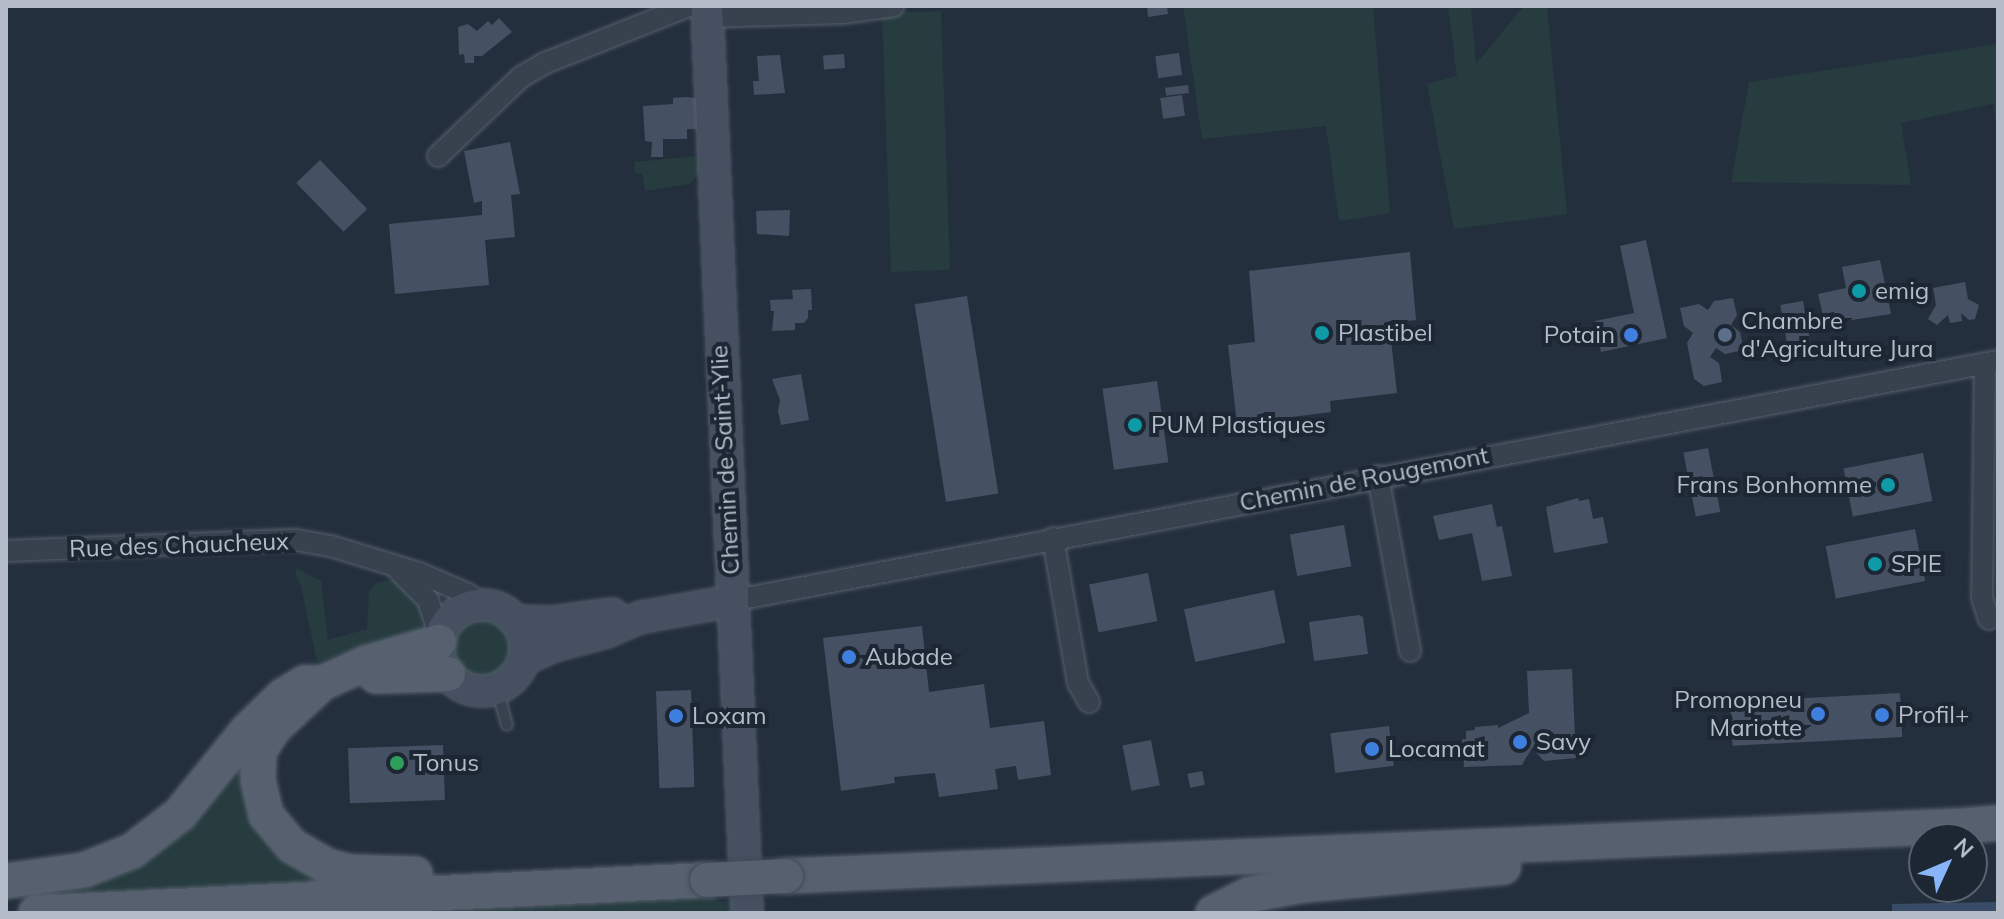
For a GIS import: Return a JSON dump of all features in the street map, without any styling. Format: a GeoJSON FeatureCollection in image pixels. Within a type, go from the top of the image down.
{"type":"FeatureCollection","features":[{"type":"Feature","properties":{"kind":"main road"},"geometry":{"type":"LineString","coordinates":[[6,881],[84,870],[132,851],[168,825],[200,794],[247,731],[272,705],[305,683],[333,680],[442,651]]}},
{"type":"Feature","properties":{"kind":"main road"},"geometry":{"type":"LineString","coordinates":[[333,680],[274,728],[259,751],[257,765],[266,815],[280,836],[306,856],[349,872],[651,873],[670,882]]}},
{"type":"Feature","properties":{"kind":"main road"},"geometry":{"type":"LineString","coordinates":[[36,913],[786,876],[1908,828]]}},
{"type":"Feature","properties":{"kind":"main road"},"geometry":{"type":"LineString","coordinates":[[1213,913],[1248,895],[1303,885],[1908,831]]}},
{"type":"Feature","properties":{"kind":"street"},"geometry":{"type":"LineString","coordinates":[[438,156],[521,77],[545,63],[701,10],[843,13],[894,6]]}},
{"type":"Feature","properties":{"kind":"street","name":"Chemin de Saint-Ylie"},"geometry":{"type":"LineString","coordinates":[[701,10],[747,913]]}},
{"type":"Feature","properties":{"kind":"street"},"geometry":{"type":"LineString","coordinates":[[1989,619],[1982,598],[1992,362]]}},
{"type":"Feature","properties":{"kind":"street","name":"Chemin de Rougemont"},"geometry":{"type":"LineString","coordinates":[[731,601],[1992,362]]}},
{"type":"Feature","properties":{"kind":"street"},"geometry":{"type":"LineString","coordinates":[[1378,476],[1410,651]]}},
{"type":"Feature","properties":{"kind":"street","name":"Rue des Chaucheux"},"geometry":{"type":"LineString","coordinates":[[6,551],[269,538],[331,546],[419,573],[468,594],[482,605]]}},
{"type":"Feature","properties":{"kind":"street"},"geometry":{"type":"LineString","coordinates":[[1053,538],[1078,683],[1089,702]]}},
{"type":"Feature","properties":{"kind":"street","name":"Rue des Chaucheux"},"geometry":{"type":"LineString","coordinates":[[396,568],[424,593],[442,651]]}},
{"type":"Feature","properties":{"kind":"street"},"geometry":{"type":"LineString","coordinates":[[523,660],[553,646],[606,632],[642,617],[731,601]]}},
{"type":"Feature","properties":{"kind":"street"},"geometry":{"type":"LineString","coordinates":[[482,605],[506,612],[515,621],[523,635],[523,660],[511,680],[497,688],[473,690],[442,651],[455,614],[482,605]]}},
{"type":"Feature","properties":{"kind":"street"},"geometry":{"type":"LineString","coordinates":[[515,621],[551,622],[609,614],[642,617]]}},
{"type":"Feature","properties":{"kind":"lane"},"geometry":{"type":"LineString","coordinates":[[497,688],[507,725]]}},
{"type":"Feature","properties":{"kind":"green space"},"geometry":{"type":"Polygon","coordinates":[[[1183,6],[1373,6],[1390,213],[1339,221],[1326,126],[1202,139],[1183,6]]]}},
{"type":"Feature","properties":{"kind":"green space"},"geometry":{"type":"Polygon","coordinates":[[[1448,6],[1471,6],[1476,64],[1524,6],[1547,6],[1567,214],[1454,229],[1427,84],[1457,76],[1448,6]]]}},
{"type":"Feature","properties":{"kind":"green space"},"geometry":{"type":"Polygon","coordinates":[[[941,11],[950,270],[891,272],[882,13],[941,11]]]}},
{"type":"Feature","properties":{"kind":"green space"},"geometry":{"type":"Polygon","coordinates":[[[1998,44],[1998,136],[1993,104],[1901,123],[1911,185],[1731,182],[1749,82],[1998,44]]]}},
{"type":"Feature","properties":{"kind":"green space"},"geometry":{"type":"Polygon","coordinates":[[[699,156],[702,170],[690,184],[645,191],[642,173],[635,173],[634,162],[699,156]]]}},
{"type":"Feature","properties":{"kind":"green space"},"geometry":{"type":"Polygon","coordinates":[[[297,568],[321,581],[328,640],[367,629],[369,591],[376,583],[395,579],[417,597],[423,614],[420,630],[317,662],[301,586],[295,574],[297,568]]]}},
{"type":"Feature","properties":{"kind":"green space"},"geometry":{"type":"Polygon","coordinates":[[[482,614],[505,624],[515,647],[505,670],[482,680],[459,670],[449,647],[459,624],[482,614]]]}},
{"type":"Feature","properties":{"kind":"green space"},"geometry":{"type":"Polygon","coordinates":[[[239,754],[249,772],[347,884],[6,900],[6,889],[74,879],[239,754]]]}},
{"type":"Feature","properties":{"kind":"green space"},"geometry":{"type":"Polygon","coordinates":[[[714,893],[718,901],[735,902],[735,913],[389,911],[714,893]]]}},
{"type":"Feature","properties":{"kind":"water"},"geometry":{"type":"Polygon","coordinates":[[[1998,902],[1998,913],[1892,913],[1892,904],[1998,902]]]}},
{"type":"Feature","properties":{"kind":"building"},"geometry":{"type":"Polygon","coordinates":[[[1147,6],[1167,6],[1168,14],[1148,17],[1147,6]]]}},
{"type":"Feature","properties":{"kind":"building"},"geometry":{"type":"Polygon","coordinates":[[[499,18],[512,32],[482,56],[474,56],[474,63],[465,63],[464,54],[459,55],[458,27],[468,24],[477,31],[488,21],[492,25],[499,18]]]}},
{"type":"Feature","properties":{"kind":"building"},"geometry":{"type":"Polygon","coordinates":[[[1179,53],[1182,75],[1158,78],[1155,56],[1179,53]]]}},
{"type":"Feature","properties":{"kind":"building"},"geometry":{"type":"Polygon","coordinates":[[[844,54],[845,68],[824,69],[823,55],[844,54]]]}},
{"type":"Feature","properties":{"kind":"building"},"geometry":{"type":"Polygon","coordinates":[[[780,55],[785,93],[754,95],[753,81],[759,81],[757,56],[780,55]]]}},
{"type":"Feature","properties":{"kind":"building"},"geometry":{"type":"Polygon","coordinates":[[[1188,85],[1189,93],[1166,96],[1165,88],[1188,85]]]}},
{"type":"Feature","properties":{"kind":"building"},"geometry":{"type":"Polygon","coordinates":[[[1182,95],[1185,116],[1163,119],[1160,98],[1182,95]]]}},
{"type":"Feature","properties":{"kind":"building"},"geometry":{"type":"Polygon","coordinates":[[[673,98],[696,98],[697,129],[687,129],[687,139],[663,139],[663,157],[651,157],[652,142],[645,141],[643,106],[673,104],[673,98]]]}},
{"type":"Feature","properties":{"kind":"building"},"geometry":{"type":"Polygon","coordinates":[[[510,142],[520,194],[511,195],[515,237],[485,240],[489,285],[395,294],[389,224],[482,215],[482,201],[474,203],[464,151],[510,142]]]}},
{"type":"Feature","properties":{"kind":"building"},"geometry":{"type":"Polygon","coordinates":[[[320,160],[367,209],[343,232],[296,183],[320,160]]]}},
{"type":"Feature","properties":{"kind":"building"},"geometry":{"type":"Polygon","coordinates":[[[790,210],[789,236],[757,234],[756,211],[790,210]]]}},
{"type":"Feature","properties":{"kind":"building"},"geometry":{"type":"Polygon","coordinates":[[[1646,240],[1667,338],[1601,352],[1595,321],[1634,313],[1620,246],[1646,240]]]}},
{"type":"Feature","properties":{"kind":"building","name":"Plastibel"},"geometry":{"type":"Polygon","coordinates":[[[1410,252],[1416,320],[1389,323],[1397,393],[1330,401],[1331,412],[1237,424],[1228,345],[1255,342],[1249,271],[1410,252]]]}},
{"type":"Feature","properties":{"kind":"building","name":"emig"},"geometry":{"type":"Polygon","coordinates":[[[1880,260],[1891,314],[1825,324],[1818,294],[1846,288],[1842,267],[1880,260]]]}},
{"type":"Feature","properties":{"kind":"building"},"geometry":{"type":"Polygon","coordinates":[[[1965,282],[1968,299],[1979,305],[1975,319],[1969,320],[1961,313],[1962,321],[1950,323],[1948,315],[1937,325],[1928,319],[1936,305],[1933,288],[1965,282]]]}},
{"type":"Feature","properties":{"kind":"building"},"geometry":{"type":"Polygon","coordinates":[[[811,289],[812,310],[808,310],[804,323],[795,323],[795,330],[772,331],[774,311],[771,311],[770,300],[793,299],[792,290],[811,289]]]}},
{"type":"Feature","properties":{"kind":"building"},"geometry":{"type":"Polygon","coordinates":[[[967,296],[998,494],[946,502],[915,304],[967,296]]]}},
{"type":"Feature","properties":{"kind":"building"},"geometry":{"type":"Polygon","coordinates":[[[1733,298],[1737,315],[1731,325],[1740,332],[1744,350],[1725,354],[1716,348],[1710,357],[1719,363],[1722,382],[1704,386],[1694,379],[1687,343],[1693,333],[1684,326],[1680,308],[1699,304],[1708,310],[1714,301],[1733,298]]]}},
{"type":"Feature","properties":{"kind":"building"},"geometry":{"type":"Polygon","coordinates":[[[1803,301],[1813,355],[1790,359],[1780,305],[1803,301]]]}},
{"type":"Feature","properties":{"kind":"building"},"geometry":{"type":"Polygon","coordinates":[[[801,374],[809,420],[781,425],[778,411],[780,400],[772,379],[801,374]]]}},
{"type":"Feature","properties":{"kind":"building","name":"PUM Plastiques"},"geometry":{"type":"Polygon","coordinates":[[[1157,381],[1168,462],[1114,470],[1103,389],[1157,381]]]}},
{"type":"Feature","properties":{"kind":"building"},"geometry":{"type":"Polygon","coordinates":[[[1708,448],[1720,512],[1696,517],[1683,453],[1708,448]]]}},
{"type":"Feature","properties":{"kind":"building","name":"Frans Bonhomme"},"geometry":{"type":"Polygon","coordinates":[[[1923,453],[1932,501],[1853,517],[1843,468],[1923,453]]]}},
{"type":"Feature","properties":{"kind":"building"},"geometry":{"type":"Polygon","coordinates":[[[1578,498],[1579,501],[1589,499],[1593,519],[1603,517],[1608,543],[1554,553],[1546,507],[1578,498]]]}},
{"type":"Feature","properties":{"kind":"building"},"geometry":{"type":"Polygon","coordinates":[[[1492,504],[1497,527],[1502,526],[1512,576],[1482,581],[1472,533],[1439,540],[1433,516],[1492,504]]]}},
{"type":"Feature","properties":{"kind":"building"},"geometry":{"type":"Polygon","coordinates":[[[1344,525],[1351,566],[1297,576],[1290,535],[1344,525]]]}},
{"type":"Feature","properties":{"kind":"building","name":"SPIE"},"geometry":{"type":"Polygon","coordinates":[[[1915,529],[1925,581],[1836,598],[1826,546],[1915,529]]]}},
{"type":"Feature","properties":{"kind":"building"},"geometry":{"type":"Polygon","coordinates":[[[1148,573],[1157,621],[1098,633],[1089,584],[1148,573]]]}},
{"type":"Feature","properties":{"kind":"building"},"geometry":{"type":"Polygon","coordinates":[[[1274,590],[1285,643],[1195,662],[1184,609],[1274,590]]]}},
{"type":"Feature","properties":{"kind":"building"},"geometry":{"type":"Polygon","coordinates":[[[1363,617],[1368,654],[1314,661],[1309,622],[1363,617]]]}},
{"type":"Feature","properties":{"kind":"building"},"geometry":{"type":"Polygon","coordinates":[[[922,626],[929,692],[984,684],[990,728],[1044,721],[1051,775],[1018,780],[1016,766],[995,769],[998,789],[939,797],[935,773],[894,777],[895,783],[841,791],[823,638],[922,626]]]}},
{"type":"Feature","properties":{"kind":"building"},"geometry":{"type":"Polygon","coordinates":[[[1572,669],[1576,758],[1544,761],[1532,748],[1522,765],[1464,767],[1462,739],[1466,739],[1466,731],[1475,730],[1475,727],[1498,725],[1498,728],[1529,713],[1527,671],[1572,669]]]}},
{"type":"Feature","properties":{"kind":"building"},"geometry":{"type":"Polygon","coordinates":[[[691,690],[694,787],[659,788],[656,691],[691,690]]]}},
{"type":"Feature","properties":{"kind":"building"},"geometry":{"type":"Polygon","coordinates":[[[1900,693],[1902,737],[1733,746],[1730,702],[1900,693]]]}},
{"type":"Feature","properties":{"kind":"building"},"geometry":{"type":"Polygon","coordinates":[[[1389,726],[1394,766],[1335,773],[1330,733],[1389,726]]]}},
{"type":"Feature","properties":{"kind":"building"},"geometry":{"type":"Polygon","coordinates":[[[1151,740],[1160,785],[1131,791],[1123,746],[1151,740]]]}},
{"type":"Feature","properties":{"kind":"building"},"geometry":{"type":"Polygon","coordinates":[[[443,745],[445,800],[350,803],[348,748],[443,745]]]}},
{"type":"Feature","properties":{"kind":"building"},"geometry":{"type":"Polygon","coordinates":[[[1202,771],[1205,785],[1190,788],[1187,774],[1202,771]]]}},
{"type":"Feature","properties":{"kind":"place","name":"emig"},"geometry":{"type":"Point","coordinates":[1859,291]}},
{"type":"Feature","properties":{"kind":"place","name":"Plastibel"},"geometry":{"type":"Point","coordinates":[1322,333]}},
{"type":"Feature","properties":{"kind":"place","name":"Potain"},"geometry":{"type":"Point","coordinates":[1631,335]}},
{"type":"Feature","properties":{"kind":"place","name":"Chambre d'Agriculture Jura"},"geometry":{"type":"Point","coordinates":[1725,335]}},
{"type":"Feature","properties":{"kind":"place","name":"PUM Plastiques"},"geometry":{"type":"Point","coordinates":[1135,425]}},
{"type":"Feature","properties":{"kind":"place","name":"Frans Bonhomme"},"geometry":{"type":"Point","coordinates":[1888,485]}},
{"type":"Feature","properties":{"kind":"place","name":"SPIE"},"geometry":{"type":"Point","coordinates":[1875,564]}},
{"type":"Feature","properties":{"kind":"place","name":"Aubade"},"geometry":{"type":"Point","coordinates":[849,657]}},
{"type":"Feature","properties":{"kind":"place","name":"Promopneu Mariotte"},"geometry":{"type":"Point","coordinates":[1818,714]}},
{"type":"Feature","properties":{"kind":"place","name":"Profil+"},"geometry":{"type":"Point","coordinates":[1882,715]}},
{"type":"Feature","properties":{"kind":"place","name":"Loxam"},"geometry":{"type":"Point","coordinates":[676,716]}},
{"type":"Feature","properties":{"kind":"place","name":"Savy"},"geometry":{"type":"Point","coordinates":[1520,742]}},
{"type":"Feature","properties":{"kind":"place","name":"Locamat"},"geometry":{"type":"Point","coordinates":[1372,749]}},
{"type":"Feature","properties":{"kind":"place","name":"Tonus"},"geometry":{"type":"Point","coordinates":[397,763]}}]}
